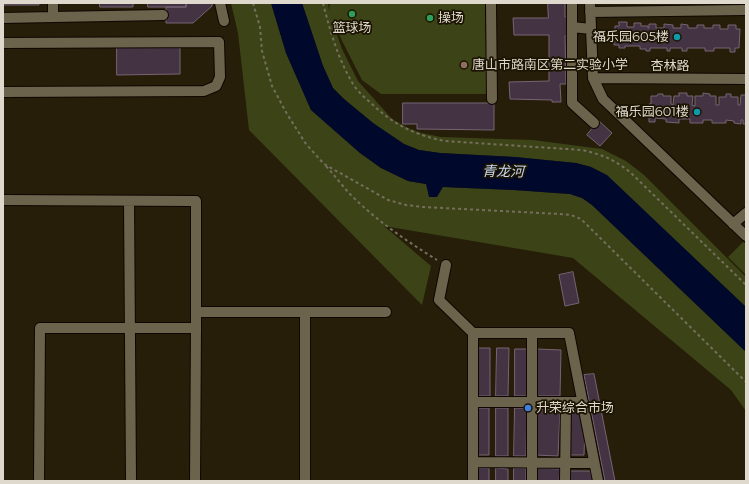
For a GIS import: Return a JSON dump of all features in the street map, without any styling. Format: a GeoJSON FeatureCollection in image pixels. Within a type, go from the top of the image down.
{"type":"FeatureCollection","features":[{"type":"Feature","properties":{"kind":"street"},"geometry":{"type":"LineString","coordinates":[[53,3],[53,17]]}},
{"type":"Feature","properties":{"kind":"street"},"geometry":{"type":"LineString","coordinates":[[220,3],[224,21]]}},
{"type":"Feature","properties":{"kind":"street"},"geometry":{"type":"LineString","coordinates":[[491,3],[492,99]]}},
{"type":"Feature","properties":{"kind":"street"},"geometry":{"type":"LineString","coordinates":[[572,3],[572,104],[594,123]]}},
{"type":"Feature","properties":{"kind":"street"},"geometry":{"type":"LineString","coordinates":[[746,10],[590,8],[593,78],[603,99],[746,236]]}},
{"type":"Feature","properties":{"kind":"street"},"geometry":{"type":"LineString","coordinates":[[3,18],[163,15]]}},
{"type":"Feature","properties":{"kind":"street"},"geometry":{"type":"LineString","coordinates":[[572,27],[591,29]]}},
{"type":"Feature","properties":{"kind":"street"},"geometry":{"type":"LineString","coordinates":[[3,43],[219,42],[220,77],[216,86],[204,90],[3,92]]}},
{"type":"Feature","properties":{"kind":"street","name":"杏林路"},"geometry":{"type":"LineString","coordinates":[[593,78],[746,79]]}},
{"type":"Feature","properties":{"kind":"street"},"geometry":{"type":"LineString","coordinates":[[3,200],[196,201],[195,481]]}},
{"type":"Feature","properties":{"kind":"street"},"geometry":{"type":"LineString","coordinates":[[130,200],[131,481]]}},
{"type":"Feature","properties":{"kind":"street"},"geometry":{"type":"LineString","coordinates":[[733,224],[746,213]]}},
{"type":"Feature","properties":{"kind":"street"},"geometry":{"type":"LineString","coordinates":[[446,265],[439,300],[473,334],[569,333],[598,481]]}},
{"type":"Feature","properties":{"kind":"street"},"geometry":{"type":"LineString","coordinates":[[196,312],[386,312]]}},
{"type":"Feature","properties":{"kind":"street"},"geometry":{"type":"LineString","coordinates":[[304,312],[305,481]]}},
{"type":"Feature","properties":{"kind":"street"},"geometry":{"type":"LineString","coordinates":[[39,481],[40,328],[196,328]]}},
{"type":"Feature","properties":{"kind":"street"},"geometry":{"type":"LineString","coordinates":[[473,334],[473,481]]}},
{"type":"Feature","properties":{"kind":"street"},"geometry":{"type":"LineString","coordinates":[[532,334],[532,481]]}},
{"type":"Feature","properties":{"kind":"street"},"geometry":{"type":"LineString","coordinates":[[473,402],[583,402]]}},
{"type":"Feature","properties":{"kind":"street"},"geometry":{"type":"LineString","coordinates":[[565,481],[566,402]]}},
{"type":"Feature","properties":{"kind":"street"},"geometry":{"type":"LineString","coordinates":[[473,462],[594,463]]}},
{"type":"Feature","properties":{"kind":"path"},"geometry":{"type":"LineString","coordinates":[[253,3],[260,27],[262,51],[272,86],[287,114],[306,144],[349,192],[382,222],[410,244],[446,265]]}},
{"type":"Feature","properties":{"kind":"path"},"geometry":{"type":"LineString","coordinates":[[323,3],[336,48],[354,85],[365,98],[391,121],[427,138],[445,141],[582,150],[601,154],[618,163],[630,172],[746,285]]}},
{"type":"Feature","properties":{"kind":"path"},"geometry":{"type":"LineString","coordinates":[[324,164],[388,200],[406,205],[423,208],[560,214],[571,215],[581,219],[746,382]]}},
{"type":"Feature","properties":{"kind":"green space"},"geometry":{"type":"Polygon","coordinates":[[[231,3],[271,3],[286,53],[311,110],[360,153],[381,168],[408,181],[443,187],[570,194],[582,198],[592,205],[746,352],[746,411],[731,390],[573,258],[384,226],[431,266],[422,305],[249,130],[238,33],[231,3]]]}},
{"type":"Feature","properties":{"kind":"green space"},"geometry":{"type":"Polygon","coordinates":[[[302,3],[328,3],[329,11],[330,3],[485,3],[487,94],[381,94],[362,80],[333,23],[342,49],[358,81],[392,119],[408,128],[421,133],[441,137],[533,140],[602,149],[626,161],[644,175],[746,277],[746,307],[607,176],[591,167],[576,163],[515,157],[440,153],[419,150],[404,144],[373,123],[333,88],[323,66],[302,3]]]}},
{"type":"Feature","properties":{"kind":"green space"},"geometry":{"type":"Polygon","coordinates":[[[743,242],[746,244],[746,275],[728,257],[743,242]]]}},
{"type":"Feature","properties":{"kind":"water","name":"青龙河"},"geometry":{"type":"Polygon","coordinates":[[[271,3],[302,3],[323,66],[333,88],[373,123],[404,144],[419,150],[440,153],[515,157],[576,163],[591,167],[607,175],[746,307],[746,352],[592,205],[582,198],[570,194],[443,187],[437,197],[429,197],[426,184],[408,181],[381,168],[360,153],[311,110],[286,53],[271,3]]]}},
{"type":"Feature","properties":{"kind":"building"},"geometry":{"type":"Polygon","coordinates":[[[3,3],[39,3],[39,5],[3,5],[3,3]]]}},
{"type":"Feature","properties":{"kind":"building"},"geometry":{"type":"Polygon","coordinates":[[[100,3],[133,3],[133,7],[100,7],[100,3]]]}},
{"type":"Feature","properties":{"kind":"building"},"geometry":{"type":"Polygon","coordinates":[[[148,3],[186,3],[186,7],[148,7],[148,3]]]}},
{"type":"Feature","properties":{"kind":"building"},"geometry":{"type":"Polygon","coordinates":[[[186,3],[212,3],[212,6],[193,23],[166,23],[166,7],[186,7],[186,3]]]}},
{"type":"Feature","properties":{"kind":"building"},"geometry":{"type":"Polygon","coordinates":[[[548,3],[565,3],[565,17],[567,17],[568,36],[565,36],[566,84],[560,84],[561,102],[552,102],[552,100],[510,99],[509,82],[549,81],[549,35],[514,35],[513,18],[548,18],[548,3]]]}},
{"type":"Feature","properties":{"kind":"building","name":"福乐园605楼"},"geometry":{"type":"Polygon","coordinates":[[[619,22],[627,22],[627,27],[634,27],[634,23],[641,23],[641,26],[648,26],[648,28],[649,24],[656,24],[656,28],[664,28],[664,24],[673,25],[673,28],[681,28],[681,24],[688,25],[688,28],[697,28],[697,25],[704,25],[704,28],[713,28],[713,25],[720,25],[720,29],[728,29],[728,25],[736,25],[736,29],[740,29],[739,48],[735,48],[735,52],[730,52],[730,48],[714,48],[714,51],[705,51],[705,48],[687,48],[687,51],[682,51],[682,48],[670,48],[670,51],[667,51],[667,48],[650,48],[650,51],[646,51],[646,49],[640,49],[640,46],[625,46],[625,48],[619,48],[619,45],[614,45],[615,26],[619,26],[619,22]]]}},
{"type":"Feature","properties":{"kind":"building"},"geometry":{"type":"Polygon","coordinates":[[[117,44],[180,44],[180,74],[117,75],[117,44]]]}},
{"type":"Feature","properties":{"kind":"building","name":"福乐园601楼"},"geometry":{"type":"Polygon","coordinates":[[[679,93],[687,93],[687,96],[693,96],[692,105],[695,106],[695,96],[703,96],[703,93],[710,94],[710,96],[716,96],[716,105],[719,105],[719,97],[726,97],[726,94],[731,94],[731,97],[738,97],[738,105],[740,105],[741,95],[746,95],[746,124],[743,124],[743,120],[741,120],[741,124],[726,120],[726,123],[712,123],[712,120],[703,120],[703,123],[690,123],[690,119],[679,119],[679,123],[666,122],[666,119],[655,118],[655,122],[649,122],[649,104],[651,104],[651,96],[663,94],[663,96],[671,96],[671,104],[673,105],[674,96],[679,96],[679,93]]]}},
{"type":"Feature","properties":{"kind":"building"},"geometry":{"type":"Polygon","coordinates":[[[403,103],[494,103],[494,130],[417,129],[417,124],[403,124],[403,103]]]}},
{"type":"Feature","properties":{"kind":"building"},"geometry":{"type":"Polygon","coordinates":[[[599,121],[612,133],[600,146],[587,135],[599,121]]]}},
{"type":"Feature","properties":{"kind":"building"},"geometry":{"type":"Polygon","coordinates":[[[573,272],[579,303],[565,306],[559,275],[573,272]]]}},
{"type":"Feature","properties":{"kind":"building"},"geometry":{"type":"Polygon","coordinates":[[[478,348],[490,348],[490,396],[477,396],[478,348]]]}},
{"type":"Feature","properties":{"kind":"building"},"geometry":{"type":"Polygon","coordinates":[[[497,348],[509,348],[508,396],[496,396],[497,348]]]}},
{"type":"Feature","properties":{"kind":"building"},"geometry":{"type":"Polygon","coordinates":[[[515,349],[527,349],[527,396],[515,396],[515,349]]]}},
{"type":"Feature","properties":{"kind":"building"},"geometry":{"type":"Polygon","coordinates":[[[537,349],[561,350],[560,396],[537,396],[537,349]]]}},
{"type":"Feature","properties":{"kind":"building"},"geometry":{"type":"Polygon","coordinates":[[[594,374],[615,481],[605,481],[584,375],[594,374]]]}},
{"type":"Feature","properties":{"kind":"building"},"geometry":{"type":"Polygon","coordinates":[[[477,408],[489,408],[489,455],[477,455],[477,408]]]}},
{"type":"Feature","properties":{"kind":"building"},"geometry":{"type":"Polygon","coordinates":[[[496,408],[508,408],[508,456],[496,456],[496,408]]]}},
{"type":"Feature","properties":{"kind":"building"},"geometry":{"type":"Polygon","coordinates":[[[515,408],[527,408],[526,456],[514,456],[515,408]]]}},
{"type":"Feature","properties":{"kind":"building"},"geometry":{"type":"Polygon","coordinates":[[[536,409],[560,410],[558,456],[535,455],[536,409]]]}},
{"type":"Feature","properties":{"kind":"building"},"geometry":{"type":"Polygon","coordinates":[[[570,409],[579,409],[585,428],[584,455],[569,455],[570,409]]]}},
{"type":"Feature","properties":{"kind":"building"},"geometry":{"type":"Polygon","coordinates":[[[477,468],[489,468],[489,481],[477,481],[477,468]]]}},
{"type":"Feature","properties":{"kind":"building"},"geometry":{"type":"Polygon","coordinates":[[[496,468],[508,469],[508,481],[496,481],[496,468]]]}},
{"type":"Feature","properties":{"kind":"building"},"geometry":{"type":"Polygon","coordinates":[[[514,468],[526,468],[526,481],[514,481],[514,468]]]}},
{"type":"Feature","properties":{"kind":"building"},"geometry":{"type":"Polygon","coordinates":[[[536,468],[560,469],[559,481],[536,481],[536,468]]]}},
{"type":"Feature","properties":{"kind":"building"},"geometry":{"type":"Polygon","coordinates":[[[571,471],[590,471],[593,481],[571,481],[571,471]]]}},
{"type":"Feature","properties":{"kind":"place","name":"篮球场"},"geometry":{"type":"Point","coordinates":[352,14]}},
{"type":"Feature","properties":{"kind":"place","name":"操场"},"geometry":{"type":"Point","coordinates":[430,18]}},
{"type":"Feature","properties":{"kind":"place","name":"福乐园605楼"},"geometry":{"type":"Point","coordinates":[677,37]}},
{"type":"Feature","properties":{"kind":"place","name":"唐山市路南区第二实验小学"},"geometry":{"type":"Point","coordinates":[464,65]}},
{"type":"Feature","properties":{"kind":"place","name":"福乐园601楼"},"geometry":{"type":"Point","coordinates":[697,112]}},
{"type":"Feature","properties":{"kind":"place","name":"升荣综合市场"},"geometry":{"type":"Point","coordinates":[528,408]}}]}
